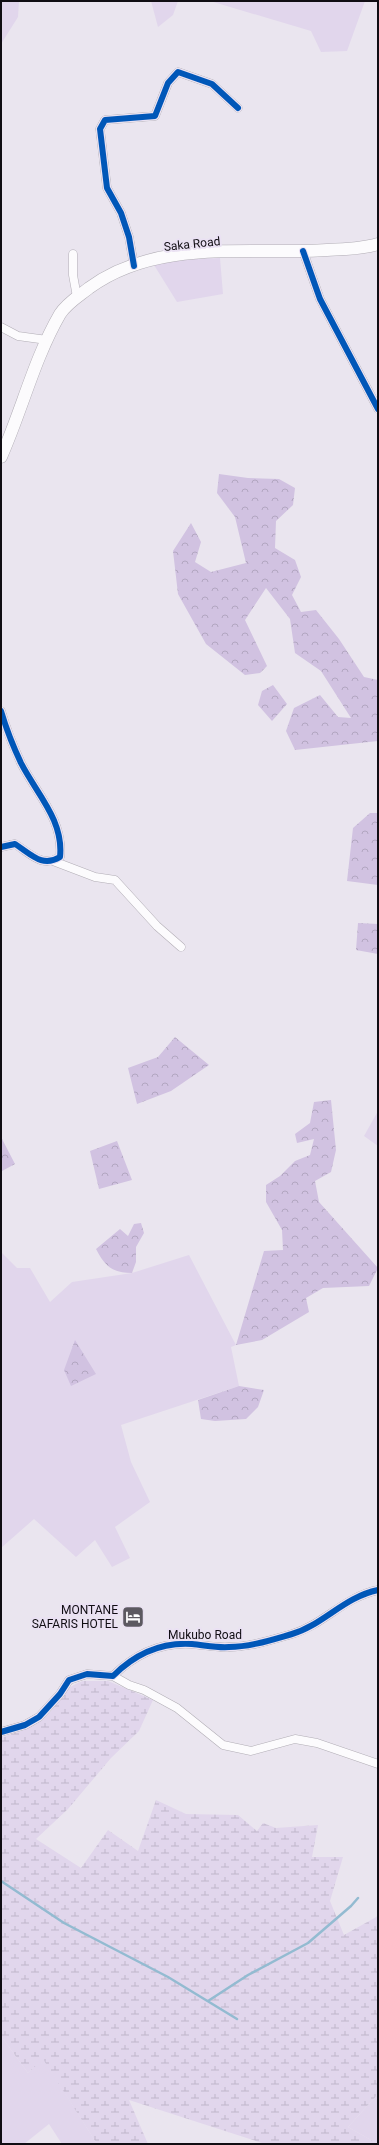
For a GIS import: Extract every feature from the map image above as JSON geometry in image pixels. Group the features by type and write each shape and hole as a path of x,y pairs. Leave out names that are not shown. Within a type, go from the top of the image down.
{"main road":[{"name":"Saka Road","path":"1,457 47,340 60,314 77,297 113,273 178,254 304,251 378,244"}],"street":[{"path":"134,266 129,237 121,214 108,188 100,129 106,120 154,116 168,83 178,72 212,84 238,108"},
{"path":"304,251 320,299 378,409"},
{"path":"73,254 73,275 77,297"},
{"path":"1,327 18,336 47,340"},
{"path":"1,711 21,764 55,820 61,849 60,857 53,861 42,862 15,844 1,847"},
{"path":"53,861 95,877 114,880 152,921 181,947"},
{"name":"Mukubo Road","path":"113,1676 126,1663 139,1655 161,1646 177,1644 228,1648 248,1646 294,1634 317,1622 362,1593 378,1590"},
{"path":"1,1732 25,1725 39,1717 60,1694 69,1680 87,1674 113,1676 156,1695 177,1708 223,1746 251,1751 295,1739 317,1743 378,1764"}],"green space":[{"path":"1,1 19,1 18,17 1,44"},
{"path":"151,1 178,1 173,15 158,27"},
{"path":"210,1 365,1 347,51 321,52 311,31"},
{"path":"220,258 223,294 177,302 154,265 175,260"},
{"path":"219,474 248,478 279,479 295,488 293,505 276,521 275,548 295,560 301,577 292,595 301,612 316,610 339,639 364,677 378,680 378,741 295,750 286,731 294,708 320,695 338,717 351,718 321,671 295,653 290,619 266,588 245,620 267,666 260,673 245,675 206,644 178,594 173,551 191,523 201,542 195,562 211,572 246,563 235,517 217,493"},
{"path":"273,685 287,704 272,721 258,705 262,691"},
{"path":"370,813 378,813 378,885 347,881 353,828"},
{"path":"358,923 378,924 378,954 356,950"},
{"path":"175,1037 209,1065 171,1091 137,1104 128,1068 158,1057"},
{"path":"331,1100 336,1150 331,1172 315,1181 319,1202 378,1268 369,1286 323,1288 306,1298 309,1312 262,1340 236,1345 264,1251 283,1250 282,1230 266,1202 266,1185 280,1176 295,1161 310,1155 314,1139 297,1143 295,1134 310,1123 314,1102"},
{"path":"378,1111 378,1146 364,1136"},
{"path":"1,1137 15,1164 2,1171 1,1171"},
{"path":"117,1141 132,1180 99,1189 90,1151"},
{"path":"141,1223 144,1233 136,1247 136,1262 132,1273 114,1270 106,1264 96,1249 120,1229 128,1236 134,1224"},
{"path":"1,1252 17,1268 30,1268 50,1302 72,1282 132,1273 189,1255 236,1345 231,1347 239,1386 121,1425 131,1462 150,1502 115,1527 130,1558 112,1567 95,1540 76,1557 34,1519 1,1548"},
{"path":"75,1340 96,1374 71,1386 64,1370"},
{"path":"239,1386 264,1390 258,1407 246,1419 215,1421 201,1419 198,1400"},
{"path":"83,1681 108,1681 153,1700 139,1731 111,1758 68,1809 36,1839 81,1868 108,1830 138,1851 156,1800 186,1814 238,1815 257,1831 263,1823 276,1828 318,1825 312,1857 343,1857 330,1901 344,1935 378,1916 378,2094 348,2127 378,2144 265,2144 129,2100 148,2144 97,2144 43,2059 28,2073 1,2036 1,1737 25,1729 41,1720 51,1711 69,1688"},
{"path":"1,2036 28,2073 43,2058 97,2144 62,2144 49,2124 24,2144 1,2144"},
{"path":"378,2094 378,2144 348,2127"}],"waterway":[{"path":"1,1881 64,1923 168,1977 237,2019"},
{"path":"208,2001 248,1975 308,1943 351,1906 358,1898"}],"cycle path":[{"path":"134,266 129,237 121,213 107,188 100,129 105,120 155,116 168,83 178,72 212,84 238,108"},
{"path":"303,251 320,299 378,409"},
{"path":"1,711 21,763 48,807 58,831 60,857 54,860 42,860 15,844 1,847"},
{"path":"1,1732 25,1725 39,1717 60,1694 69,1680 87,1674 113,1676 130,1661 159,1647 181,1644 237,1647 260,1643 292,1634 314,1624 355,1599 378,1590"}],"place":[{"name":"MONTANE SAFARIS HOTEL","path":"133,1617"}]}
